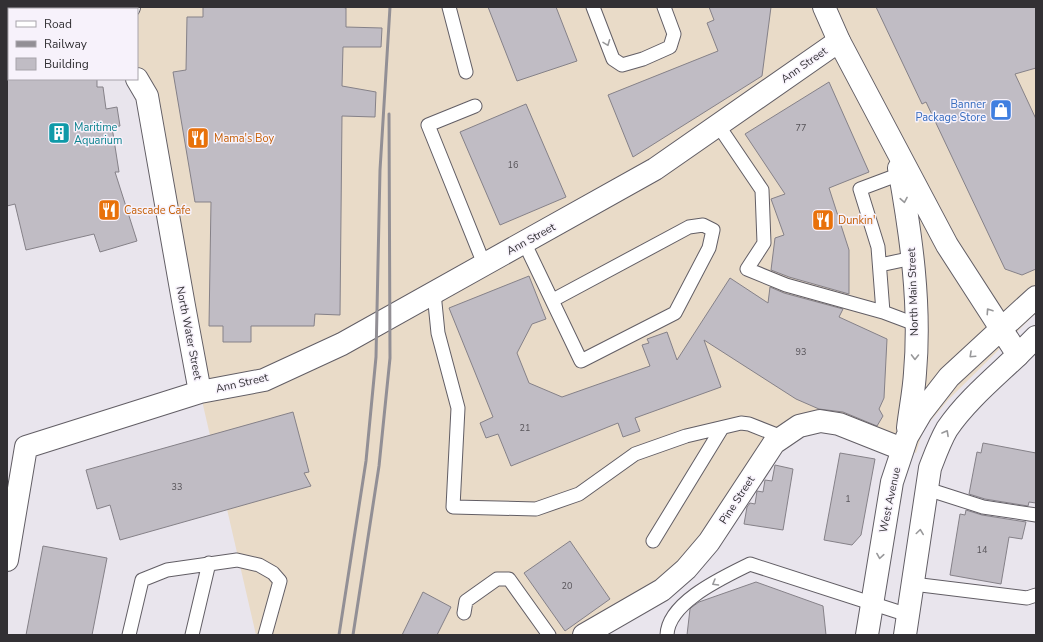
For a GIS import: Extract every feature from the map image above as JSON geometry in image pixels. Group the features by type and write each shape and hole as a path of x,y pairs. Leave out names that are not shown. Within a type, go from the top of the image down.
{"street":[{"name":"North Main Street","path":"824,7 839,40 947,246 1018,355"},
{"name":"Ann Street","path":"200,392 264,380 342,344 655,169 839,40"},
{"name":"North Water Street","path":"7,560 26,448 200,392 147,96 138,80"},
{"name":"North Main Street","path":"895,147 913,258 915,373 905,443"},
{"name":"West Avenue","path":"866,635 892,482 905,443 921,413 949,377 1036,297"},
{"path":"906,625 928,478 947,429 972,399 1036,338"},
{"name":"Pine Street","path":"584,635 662,590 686,569 710,542 774,443 799,426 820,421 840,424 905,443"}],"lane":[{"path":"449,7 466,72"},
{"path":"593,7 613,59 622,65 643,59 670,47 674,34 664,7"},
{"path":"475,106 428,125 484,264"},
{"path":"718,125 762,190 764,243 747,269 786,285 883,312 915,324"},
{"path":"883,312 878,246 860,189 900,174"},
{"path":"524,242 581,361 675,313 709,248 713,230 703,225 689,228 553,300"},
{"path":"880,265 913,258"},
{"path":"434,293 438,333 458,408 453,507 536,509 579,494 635,454 686,436 741,423 749,424 782,437"},
{"path":"653,541 722,428"},
{"path":"928,478 983,507 1036,516"},
{"path":"129,635 142,580 168,570 237,560 259,565 272,573 280,581 265,635"},
{"path":"192,635 209,563"},
{"path":"667,635 667,630 674,617 694,595 750,564 872,603 906,625"},
{"path":"464,613 466,601 497,579 509,580 549,635"},
{"path":"913,584 1027,598 1036,595"}],"shaded area":[{"path":"1036,7 1036,313 948,400 923,430 916,453 839,424 799,426 709,542 584,635 256,635 200,392 137,80 138,8 92,8"}],"building":[{"path":"203,7 342,7 346,8 346,27 382,28 381,47 343,47 342,86 376,92 375,117 342,116 340,315 315,314 314,326 251,326 251,342 223,342 223,326 209,326 211,202 195,202 173,72 186,70 187,17 203,17"},
{"path":"488,7 556,7 577,61 517,81"},
{"path":"709,7 771,7 762,76 633,157 608,95 718,51 707,23 714,20"},
{"path":"876,7 1036,7 1036,68 1015,74 1036,119 1036,269 1022,275 1005,269 926,102 922,104"},
{"name":"Maritime Aquarium","path":"7,79 97,80 97,87 103,87 106,109 117,107 120,126 112,127 119,172 115,172 137,241 100,252 94,234 26,250 15,204 7,206"},
{"path":"829,82 869,172 829,188 849,250 849,294 789,277 771,270 775,238 784,235 771,199 785,194 745,134"},
{"path":"526,104 566,197 500,225 460,132"},
{"path":"529,276 546,319 532,324 517,353 529,383 562,397 650,366 642,345 649,343 647,339 667,332 677,360 730,278 768,303 770,287 784,293 843,309 839,317 887,339 884,398 879,409 883,416 877,426 843,412 819,409 796,399 704,340 721,387 635,418 640,431 623,437 618,423 511,466 498,434 486,438 480,423 493,417 449,308"},
{"path":"293,412 309,472 304,473 311,486 120,540 110,505 97,509 86,470"},
{"path":"983,443 1036,453 1036,503 1029,502 1028,506 985,499 969,494 977,452 981,453"},
{"path":"840,453 875,459 861,535 852,545 824,540"},
{"path":"775,465 793,469 783,530 744,524 747,507 750,503 755,504 757,491 763,492 765,480 772,481"},
{"path":"966,510 982,515 1026,522 1022,539 1009,537 1001,584 950,575 960,514 965,515"},
{"path":"570,541 610,599 565,631 524,573"},
{"path":"43,546 107,558 92,635 26,635"},
{"path":"756,582 823,606 826,635 687,635 690,609 692,607 699,602"},
{"path":"423,592 451,607 437,635 402,635"}],"railway":[{"path":"339,635 366,461 376,357 380,170 390,7"},
{"path":"353,635 379,466 390,358 389,114"}],"place":[{"name":"Banner Package Store","path":"1001,110"},
{"name":"Maritime Aquarium","path":"59,133"},
{"name":"Mama's Boy","path":"198,138"},
{"name":"Cascade Cafe","path":"109,210"},
{"name":"Dunkin'","path":"823,220"}]}
